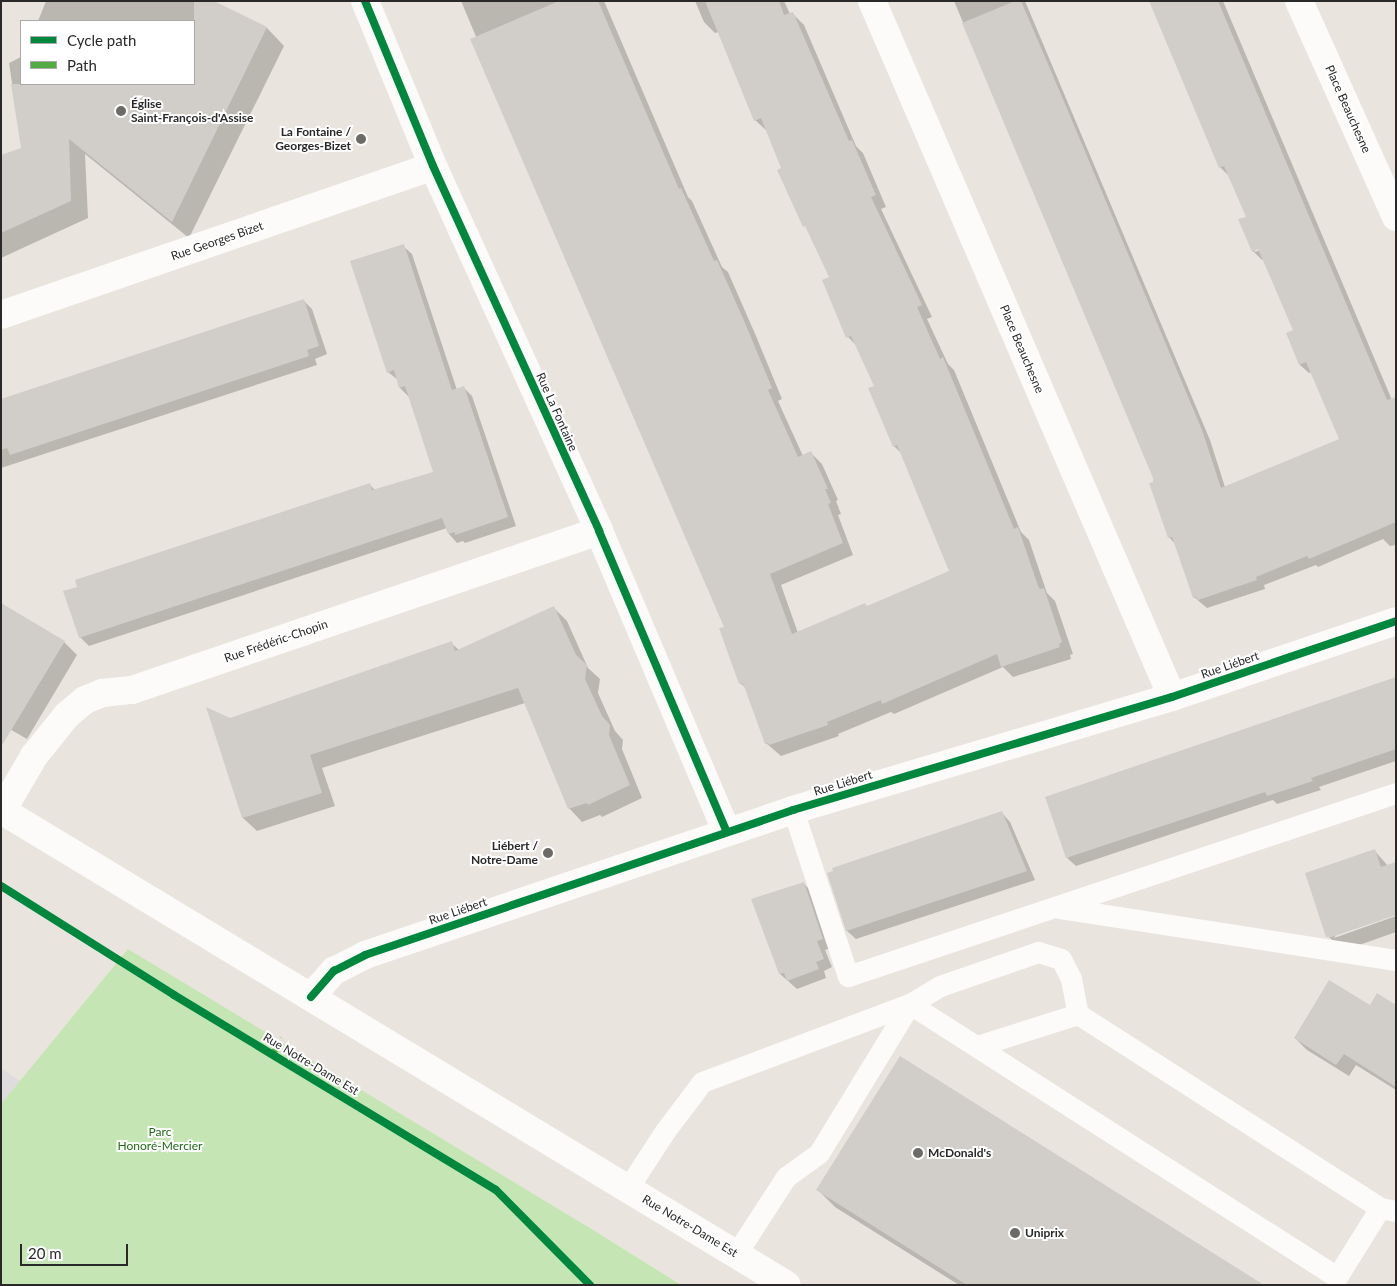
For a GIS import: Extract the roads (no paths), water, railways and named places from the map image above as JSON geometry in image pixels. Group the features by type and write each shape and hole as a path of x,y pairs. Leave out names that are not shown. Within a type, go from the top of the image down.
{"street":[{"name":"Rue La Fontaine","path":"366,1 433,166 599,532 727,832"},
{"name":"Place Beauchesne","path":"872,1 1172,696"},
{"name":"Place Beauchesne","path":"1299,1 1396,217"},
{"name":"Rue Georges Bizet","path":"1,316 433,166"},
{"name":"Rue Frédéric-Chopin","path":"2,811 34,756 67,715 85,700 102,693 132,690 599,532"},
{"name":"Rue Liébert","path":"311,997 334,972 364,955 793,810 1172,696 1396,620"},
{"name":"Rue Notre-Dame Est","path":"2,811 787,1285"}],"lane":[{"path":"793,810 848,976 1396,793"},
{"path":"1056,908 1396,960"},
{"path":"628,1188 664,1131 702,1082 910,1004 940,986 1038,952 1061,959 1071,979 1078,1014 1388,1209 1337,1277 910,1004"},
{"path":"736,1254 786,1177 819,1153 910,1004"},
{"path":"977,1046 1078,1014"}],"place":[{"name":"Église Saint-François-d'Assise","path":"121,111"},
{"name":"La Fontaine / Georges-Bizet","path":"361,139"},
{"name":"Liébert / Notre-Dame","path":"548,853"},
{"name":"McDonald's","path":"918,1153"},
{"name":"Uniprix","path":"1015,1233"}],"park label":[{"name":"Parc Honoré-Mercier","path":"160,1139"}]}
